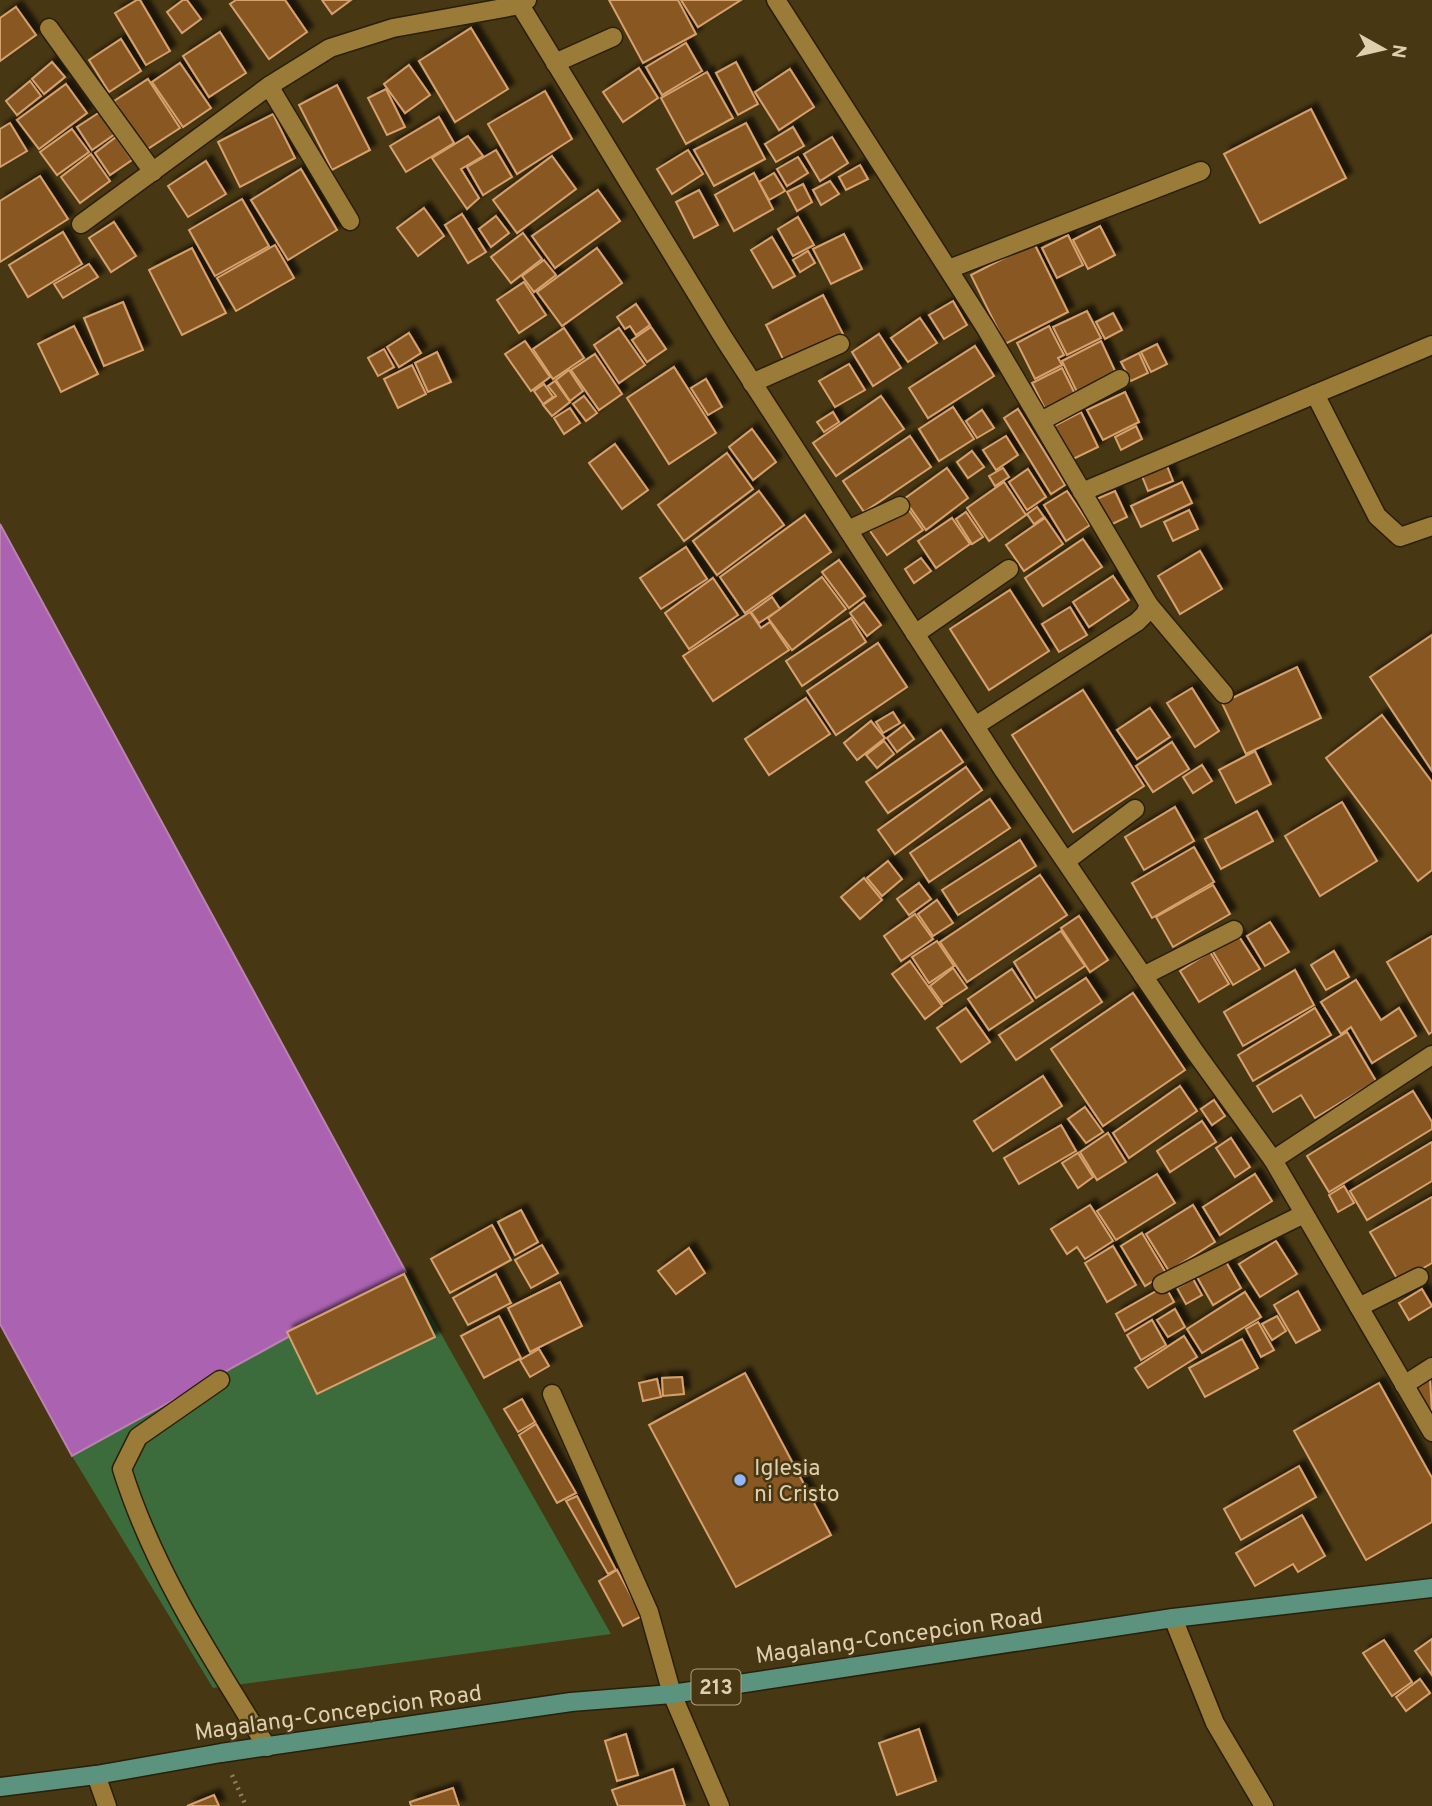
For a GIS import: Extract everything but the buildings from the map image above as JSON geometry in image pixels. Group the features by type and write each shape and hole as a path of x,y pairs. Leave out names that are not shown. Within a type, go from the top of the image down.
{"main road":[{"name":"Magalang-Concepcion Road","path":"0,1787 96,1775 571,1702 672,1693 1173,1618 1432,1588"}],"street":[{"path":"776,0 948,270 1149,605 1224,694"},
{"path":"81,224 269,86 330,48 393,28 521,2 555,63 752,383 975,726 1143,975 1273,1160 1432,1432"},
{"path":"49,28 153,172"},
{"path":"555,63 613,37"},
{"path":"269,86 350,221"},
{"path":"948,270 1201,171"},
{"path":"752,383 840,344"},
{"path":"1082,492 1432,345"},
{"path":"1041,422 1120,379"},
{"path":"1315,394 1377,516 1399,537 1432,526"},
{"path":"848,530 900,506"},
{"path":"915,634 1009,569"},
{"path":"975,726 1137,622 1149,605"},
{"path":"1066,861 1135,809"},
{"path":"1143,975 1234,930"},
{"path":"1273,1160 1432,1055"},
{"path":"1162,1284 1304,1214"},
{"path":"1359,1307 1419,1277"},
{"path":"1404,1385 1432,1367"},
{"path":"220,1380 138,1437 122,1469 133,1504 194,1627 267,1747"},
{"path":"552,1394 649,1612 672,1693 720,1806"},
{"path":"1173,1618 1215,1724 1264,1806"},
{"path":"96,1775 107,1806"}],"green space":[{"path":"406,1272 611,1634 213,1688 72,1456"}],"shaded area":[{"path":"0,524 406,1272 72,1456 0,1324"}],"place":[{"name":"Iglesia ni Cristo","path":"740,1480"}]}
